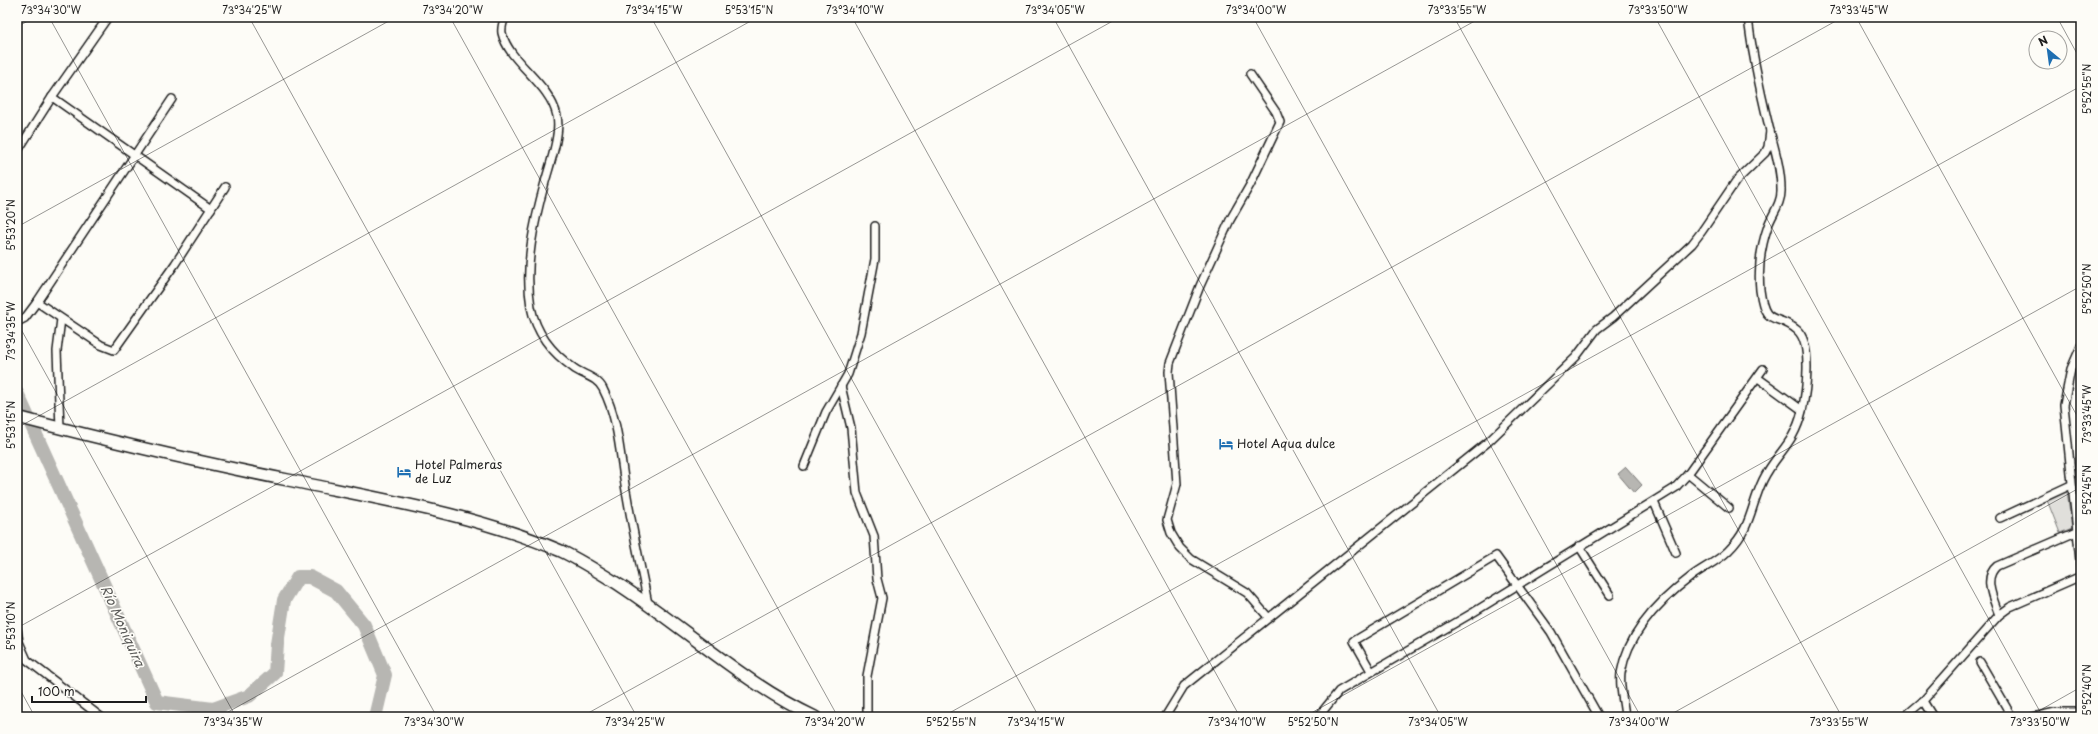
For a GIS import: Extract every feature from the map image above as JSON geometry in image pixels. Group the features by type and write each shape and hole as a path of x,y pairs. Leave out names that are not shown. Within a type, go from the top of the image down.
{"main road":[{"path":"17,417 473,521 562,552 600,573 648,604 758,684 792,706 815,717"}],"street":[{"path":"17,152 52,97 108,17"},
{"path":"505,17 502,26 504,38 513,52 551,99 558,120 532,242 529,290 532,309 538,327 550,348 574,368 599,382 604,391 613,417 619,446 626,496 648,604"},
{"path":"1625,717 1622,672 1635,634 1640,625 1674,591 1692,576 1722,557 1736,542 1747,527 1758,491 1766,474 1792,440 1802,410 1808,367 1802,339 1794,328 1770,317 1764,310 1760,289 1762,249 1768,227 1779,203 1781,190 1777,156 1752,55 1748,17"},
{"path":"1250,74 1276,112 1280,122 1214,254 1170,363 1177,484 1167,520 1171,533 1184,554 1201,566 1231,582 1246,593 1268,617"},
{"path":"52,97 134,156 211,208"},
{"path":"17,322 25,318 37,302 172,99"},
{"path":"1165,717 1184,686 1268,617 1488,442 1556,378 1576,357 1597,329 1613,317 1692,244 1736,181 1765,153 1768,147 1770,131"},
{"path":"37,302 101,345 114,350 171,270 225,187"},
{"path":"804,466 826,412 848,374 866,316 875,259 875,226"},
{"path":"57,427 58,351 61,319"},
{"path":"2081,346 2071,369 2064,399 2071,485 2081,571"},
{"path":"1318,717 1339,692 1371,671 1517,586 1579,546 1675,488 1688,474 1758,378 1763,368"},
{"path":"1758,378 1802,410"},
{"path":"841,386 851,428 857,493 874,536 877,579 882,598 867,676 867,717"},
{"path":"1688,474 1729,508"},
{"path":"2000,518 2071,485"},
{"path":"1654,502 1676,553"},
{"path":"1999,615 1989,581 1992,570 1997,566 2076,532"},
{"path":"1579,546 1610,595"},
{"path":"1371,671 1354,641 1496,556 1551,632 1599,717"},
{"path":"1904,717 1923,701 1999,615 2010,607 2081,576"},
{"path":"17,629 24,655 32,665 101,717"},
{"path":"1980,662 2012,717"},
{"path":"1923,701 1933,717"},
{"path":"2033,717 2056,712 2081,712"}],"shaded area":[{"path":"1626,467 1642,485 1634,493 1618,474"},
{"path":"2067,491 2072,528 2060,533 2047,500"}],"waterway":[{"name":"Río Moniquira","path":"17,393 157,702 213,709 249,696 275,673 277,644 284,600 298,577 310,577 336,591 364,625 385,675 375,717"}],"place":[{"name":"Hotel Aqua dulce","path":"1226,444"},
{"name":"Hotel Palmeras de Luz","path":"404,472"}]}
